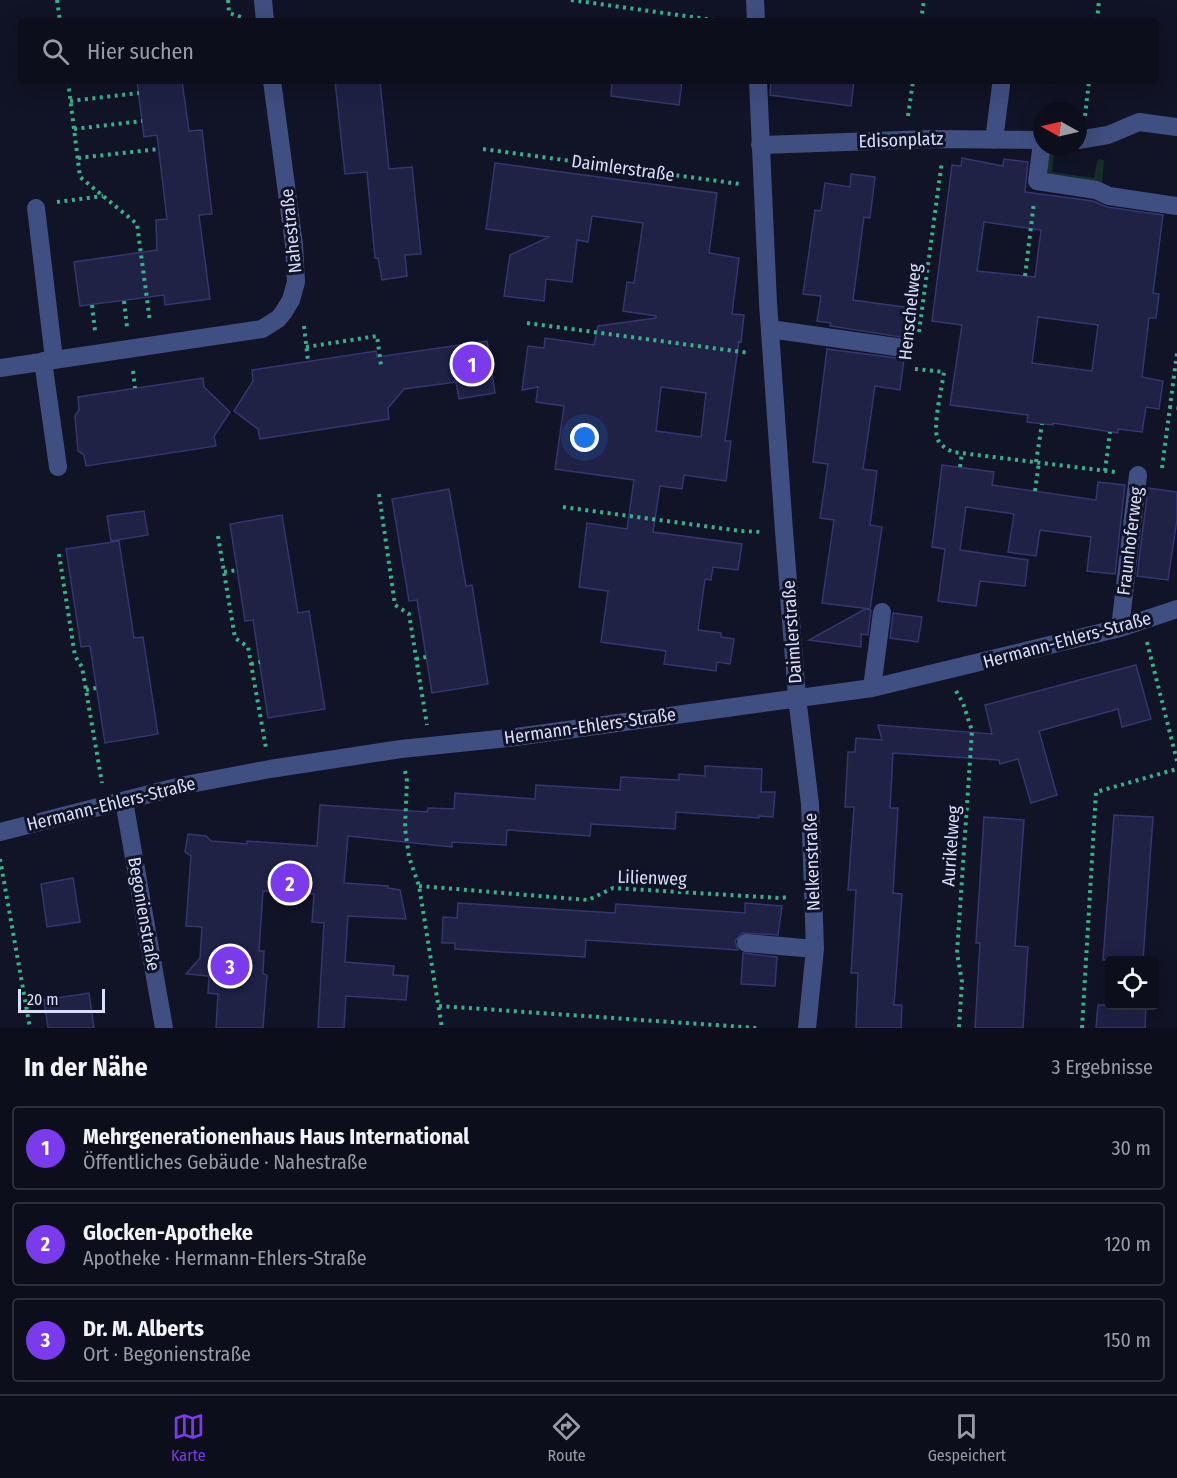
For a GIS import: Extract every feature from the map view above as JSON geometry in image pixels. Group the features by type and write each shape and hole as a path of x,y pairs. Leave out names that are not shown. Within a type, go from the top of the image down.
{"street":[{"path":"257,18 263,0"},
{"path":"755,0 756,18"},
{"name":"Nahestraße","path":"0,368 262,329 278,319 291,300 296,282 294,245 272,84"},
{"name":"Daimlerstraße","path":"758,84 770,329 797,697"},
{"path":"994,140 1001,86"},
{"path":"1087,139 1108,135 1139,122 1177,128"},
{"name":"Edisonplatz","path":"760,145 944,138 1033,142"},
{"name":"Edisonplatz","path":"1037,181 1040,156"},
{"path":"1037,181 1096,190 1108,196 1177,206"},
{"path":"44,206 48,360 58,467"},
{"path":"770,329 903,348"},
{"name":"Fraunhoferweg","path":"1120,628 1138,475"},
{"name":"Hermann-Ehlers-Straße","path":"0,832 184,785 270,769 401,749 508,738 872,688 1120,628 1177,609"},
{"path":"872,688 882,612"},
{"name":"Nelkenstraße","path":"797,697 810,804 814,893 814,949 807,1028"},
{"name":"Begonienstraße","path":"115,803 164,1028"},
{"path":"746,943 814,949"}],"path":[{"path":"57,0 60,18"},
{"path":"228,0 229,13 248,18"},
{"path":"572,0 700,18"},
{"path":"921,18 924,0"},
{"path":"1097,18 1099,0"},
{"path":"68,84 80,177 137,224 153,344"},
{"path":"904,139 913,84"},
{"path":"1086,102 1089,84"},
{"path":"70,101 139,93"},
{"path":"74,129 142,121"},
{"name":"Henschelweg","path":"919,334 944,138"},
{"path":"78,158 159,149"},
{"name":"Daimlerstraße","path":"483,149 762,187"},
{"path":"1025,276 1037,181"},
{"path":"44,206 104,196"},
{"path":"124,301 128,329"},
{"path":"92,305 96,334"},
{"path":"306,316 303,324 308,361"},
{"path":"527,323 772,356"},
{"path":"306,347 376,336 381,365"},
{"name":"Fraunhoferweg","path":"1138,475 1160,478 1177,353"},
{"path":"132,365 135,388"},
{"name":"Henschelweg","path":"914,369 944,372 936,429 938,439 945,448 962,453 1138,475"},
{"path":"1169,407 1177,408"},
{"path":"1035,491 1042,424"},
{"path":"1105,471 1110,432"},
{"path":"960,467 962,453"},
{"path":"379,494 395,605 409,614 430,746"},
{"path":"563,507 741,531 784,531"},
{"path":"218,536 235,638 248,647 270,769"},
{"path":"59,554 75,656 82,667 115,803"},
{"path":"224,572 237,570"},
{"path":"67,605 74,603"},
{"path":"1142,621 1177,761"},
{"path":"416,658 426,657"},
{"path":"251,664 260,662"},
{"name":"Aurikelweg","path":"944,672 963,704 972,731 957,953 962,982 959,1028"},
{"path":"86,690 96,688"},
{"path":"401,749 407,781 405,828 409,857 419,886 442,1028"},
{"path":"1082,1028 1096,792 1177,769"},
{"path":"0,859 30,1028"},
{"name":"Lilienweg","path":"419,886 588,900 613,888 780,898 814,893"},
{"path":"439,1006 758,1028"}],"green space":[{"path":"1047,156 1054,156 1052,172 1094,178 1097,161 1104,160 1102,184 1044,178"}],"building":[{"path":"137,84 182,84 189,131 202,130 212,214 199,215 210,299 165,305 164,295 80,306 74,262 157,250 156,220 167,219 157,135 144,137"},
{"path":"335,84 380,84 389,169 412,167 421,254 405,255 407,276 382,280 378,258 375,258 367,172 345,174"},
{"path":"612,84 682,84 679,105 611,96"},
{"path":"771,84 854,84 851,106 770,95"},
{"path":"962,158 1003,166 1004,159 1028,162 1025,192 1093,201 1107,207 1163,215 1153,293 1159,294 1156,318 1149,318 1142,377 1163,381 1159,409 1146,407 1142,432 1118,429 1118,433 1053,423 1053,425 1027,422 1028,415 950,405 962,325 932,321 952,165 961,166","holes":["984,222 1041,230 1035,277 977,271","1038,317 1098,325 1092,371 1032,363"]},
{"path":"495,163 717,193 709,253 739,258 732,314 744,315 725,441 731,441 726,481 684,475 682,489 660,486 653,532 742,544 738,570 713,567 711,580 705,579 698,630 721,633 721,637 734,639 730,664 717,662 716,671 664,664 666,651 601,642 608,591 579,587 587,523 627,529 634,480 555,469 564,406 536,402 538,387 522,390 528,346 544,348 545,338 594,345 598,326 656,318 656,316 623,311 627,282 634,283 643,223 592,216 588,242 577,240 572,282 546,279 544,301 504,296 510,255 549,237 486,229","holes":["661,387 706,393 701,437 656,431"]},
{"path":"851,174 875,177 870,218 864,217 853,300 911,308 907,338 830,326 831,323 817,321 821,296 803,294 815,210 821,211 825,183 850,187"},
{"path":"487,341 495,393 459,399 456,382 404,389 388,408 389,419 260,439 258,429 234,411 253,381 252,370 376,351 377,357"},
{"path":"827,349 904,359 900,390 875,386 863,469 877,471 870,525 882,527 870,609 822,603 834,520 820,518 828,464 813,462"},
{"path":"203,378 204,387 230,412 214,436 216,446 86,466 84,455 78,451 75,416 79,410 78,397"},
{"path":"942,465 994,472 992,485 1096,500 1098,482 1125,485 1115,574 1087,571 1091,537 1040,530 1036,556 1008,552 1014,514 966,507 960,550 1028,560 1025,586 980,581 976,606 938,601 945,549 932,547"},
{"path":"1148,488 1177,492 1177,519 1168,580 1137,576"},
{"path":"449,489 466,586 472,585 488,684 432,693 417,600 409,601 392,499"},
{"path":"144,511 148,535 111,541 107,516"},
{"path":"282,515 298,613 309,611 325,709 268,718 253,620 245,621 230,524"},
{"path":"119,541 134,638 143,637 158,734 105,743 90,646 81,647 66,549"},
{"path":"865,609 871,610 868,635 861,634 861,647 809,640"},
{"path":"893,613 922,617 918,642 890,638"},
{"path":"1136,665 1151,719 1122,727 1118,709 1039,731 1057,795 1031,803 1018,759 1000,764 999,760 893,753 890,808 898,808 893,893 902,894 894,1005 902,1005 901,1028 856,1028 858,973 851,973 856,890 848,890 854,807 845,807 848,752 855,752 856,738 882,740 878,725 992,734 985,705"},
{"path":"705,766 762,769 761,792 775,792 773,817 676,812 675,829 591,824 590,836 507,830 506,845 452,842 452,847 348,836 344,883 388,886 388,888 400,890 406,919 348,916 345,962 394,966 393,975 408,976 406,1000 346,996 344,1028 318,1028 324,923 312,922 314,894 263,891 259,951 264,951 263,974 267,975 263,1028 216,1028 218,994 208,993 209,976 186,974 200,958 202,927 186,926 191,856 185,852 188,834 206,836 211,841 317,846 320,805 427,812 428,808 454,809 455,793 535,799 536,785 620,790 621,777 679,780 679,774 705,776"},
{"path":"1114,815 1153,817 1143,956 1105,956 1103,960"},
{"path":"984,817 1024,820 1015,946 1028,947 1023,1028 975,1028 980,943 976,943"},
{"path":"73,878 80,922 47,927 41,884"},
{"path":"458,903 615,913 616,904 745,913 745,903 782,906 778,935 742,933 735,941 738,950 586,940 585,957 455,949 455,943 442,943 443,917 457,918"},
{"path":"743,953 777,957 775,986 741,984"},
{"path":"89,993 94,1028 48,1028 44,1000"},
{"path":"1098,1005 1105,1005 1105,1010 1146,1010 1145,1028 1096,1028"}],"place":[{"name":"Mehrgenerationenhaus Haus International","path":"472,364"},
{"name":"Glocken-Apotheke","path":"290,883"},
{"name":"Dr. M. Alberts","path":"230,966"}]}
